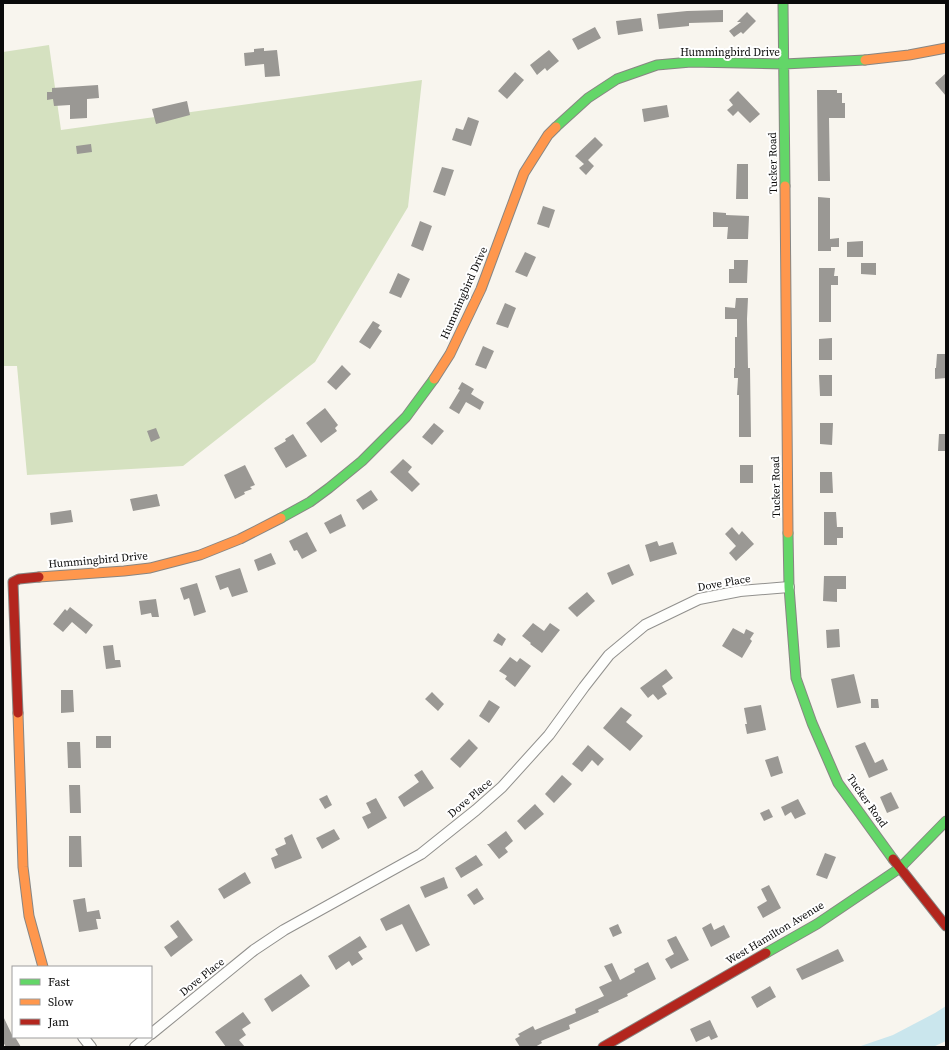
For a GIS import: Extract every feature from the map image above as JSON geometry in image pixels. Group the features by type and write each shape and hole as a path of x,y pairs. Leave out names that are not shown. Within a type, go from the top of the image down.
{"street":[{"name":"Tucker Road","path":"783,3 789,587 796,678 812,723 838,783 900,868 946,926"},
{"name":"Hummingbird Drive","path":"43,966 29,916 23,868 13,582 20,579 130,571 150,568 200,555 240,539 310,502 362,461 406,417 425,392 450,354 481,289 524,173 548,135 588,98 617,79 657,65 691,62 784,64 875,60 946,48"},
{"name":"Dove Place","path":"152,1033 254,950 284,930 421,854 476,810 502,787 549,735 609,655 644,626 699,599 740,591 789,587"},
{"name":"West Hamilton Avenue","path":"603,1047 817,924 900,868 946,821"},
{"path":"84,1038 91,1047"},
{"path":"135,1047 146,1038"}],"green space":[{"path":"49,45 61,130 422,80 408,207 315,362 183,466 27,475 17,366 3,366 3,52"}],"water":[{"path":"946,1006 946,1041 933,1047 858,1047 893,1035"}],"building":[{"path":"723,10 723,22 689,23 689,26 659,29 657,14"},
{"path":"747,12 756,21 743,34 741,32 734,37 729,31 741,22 737,22"},
{"path":"641,18 643,31 618,35 616,21"},
{"path":"595,27 601,38 578,50 572,39"},
{"path":"264,48 264,51 277,50 280,76 265,77 264,64 245,66 244,53 254,52 254,49"},
{"path":"549,50 559,61 547,71 545,68 537,75 530,65"},
{"path":"515,72 524,80 507,99 498,91"},
{"path":"946,73 946,96 935,83"},
{"path":"98,85 99,98 87,99 87,118 70,119 70,105 54,106 53,99 47,100 47,92 52,92 52,88"},
{"path":"817,90 837,90 837,93 842,93 842,103 845,103 845,118 829,118 830,181 818,181"},
{"path":"738,91 760,114 750,123 738,111 733,116 727,110 733,105 729,100"},
{"path":"187,101 190,115 156,124 152,109"},
{"path":"667,105 669,117 644,122 642,109"},
{"path":"468,117 479,121 471,146 452,140 456,128 463,130"},
{"path":"595,137 603,145 588,160 594,166 586,175 579,168 584,164 575,156"},
{"path":"91,144 92,152 77,154 76,146"},
{"path":"737,164 748,164 748,199 736,199"},
{"path":"442,167 454,170 445,196 433,192"},
{"path":"818,197 830,198 830,239 839,238 839,247 831,247 831,251 818,251"},
{"path":"543,206 555,210 549,228 537,224"},
{"path":"713,212 726,213 726,215 749,216 748,239 727,239 728,227 713,227"},
{"path":"420,221 432,226 423,251 411,246"},
{"path":"863,241 863,257 847,257 847,242"},
{"path":"525,252 536,257 527,277 515,272"},
{"path":"734,260 748,260 747,283 729,283 729,269 734,269"},
{"path":"861,263 876,263 876,275 861,274"},
{"path":"819,268 835,268 834,276 838,276 838,285 831,285 831,322 819,322"},
{"path":"398,273 410,279 401,298 389,293"},
{"path":"736,298 748,298 748,368 750,368 751,437 739,437 739,395 737,395 738,378 734,378 737,319 725,319 725,307 735,308"},
{"path":"505,303 516,308 508,328 496,324"},
{"path":"373,321 380,325 378,328 382,331 370,349 359,342"},
{"path":"832,338 832,360 819,360 819,339"},
{"path":"483,346 494,351 486,369 475,365"},
{"path":"937,354 946,354 946,378 935,379"},
{"path":"342,365 351,374 336,390 327,382"},
{"path":"819,375 832,375 832,396 820,396"},
{"path":"462,382 474,389 471,394 484,402 480,410 466,402 459,414 449,408 460,390 458,389"},
{"path":"325,408 338,425 335,428 337,431 321,443 306,423"},
{"path":"434,423 444,431 432,445 422,437"},
{"path":"820,423 833,423 832,445 820,444"},
{"path":"156,428 160,438 151,442 147,431"},
{"path":"293,434 307,456 286,468 274,448 286,441 285,439"},
{"path":"939,434 946,434 946,451 938,451"},
{"path":"403,459 412,467 408,472 420,484 412,492 390,472"},
{"path":"245,465 255,485 250,487 252,489 244,492 245,494 235,499 224,475"},
{"path":"740,465 753,465 753,483 740,483"},
{"path":"820,472 832,472 833,493 820,493"},
{"path":"371,490 378,500 363,510 356,500"},
{"path":"157,494 160,506 133,511 130,499"},
{"path":"71,510 73,522 51,525 50,513"},
{"path":"824,512 836,512 837,527 843,527 843,538 837,538 837,545 824,545"},
{"path":"341,514 346,526 330,534 324,523"},
{"path":"732,527 739,535 742,531 754,544 736,561 729,553 736,546 725,534"},
{"path":"307,532 317,551 302,559 297,550 294,551 289,541"},
{"path":"657,541 659,546 673,542 677,554 650,562 645,545"},
{"path":"271,553 276,564 258,571 254,560"},
{"path":"629,564 634,575 612,585 607,573"},
{"path":"240,568 248,592 232,597 228,587 220,590 215,576"},
{"path":"824,576 846,576 846,589 837,589 837,602 823,601"},
{"path":"197,583 206,612 194,616 189,598 184,600 180,588"},
{"path":"587,592 595,601 577,617 568,608"},
{"path":"156,599 159,617 152,617 151,613 141,615 139,601"},
{"path":"70,607 93,625 86,634 72,622 63,632 53,624 65,609 67,611"},
{"path":"533,623 544,631 550,623 560,630 542,653 522,636"},
{"path":"733,628 744,634 746,629 754,633 750,639 752,641 742,658 722,646"},
{"path":"839,629 840,647 827,648 826,630"},
{"path":"498,633 506,639 502,646 493,641"},
{"path":"113,645 115,660 120,660 121,667 106,669 103,646"},
{"path":"510,657 517,662 520,658 531,666 515,687 505,679 507,676 499,671"},
{"path":"666,669 673,678 662,686 667,694 658,700 653,694 648,698 640,688"},
{"path":"854,674 861,703 837,708 831,679"},
{"path":"61,690 73,690 74,712 61,713"},
{"path":"432,692 444,704 438,711 425,699"},
{"path":"871,699 878,699 879,708 871,708"},
{"path":"489,700 500,707 489,723 479,716"},
{"path":"761,705 766,730 747,734 744,708"},
{"path":"621,707 632,715 626,722 643,736 630,751 603,728"},
{"path":"96,736 111,736 111,748 96,748"},
{"path":"469,739 478,748 460,768 450,759"},
{"path":"67,742 80,742 81,768 68,768"},
{"path":"865,742 875,763 883,759 888,770 869,778 855,746"},
{"path":"588,745 604,759 598,766 592,760 582,772 572,764"},
{"path":"778,756 783,773 771,777 765,760"},
{"path":"422,770 434,788 404,807 398,797 419,782 414,775"},
{"path":"562,775 572,784 554,803 545,794"},
{"path":"69,785 80,785 81,813 70,813"},
{"path":"891,792 899,808 887,813 880,797"},
{"path":"327,795 332,805 325,809 319,799"},
{"path":"376,798 387,818 368,829 362,817 371,813 366,803"},
{"path":"798,799 806,814 795,819 791,812 785,816 781,807"},
{"path":"535,804 544,814 525,830 517,821"},
{"path":"769,809 773,817 764,821 760,813"},
{"path":"334,829 340,839 322,849 316,838"},
{"path":"506,831 513,841 505,848 508,852 499,859 487,844"},
{"path":"292,834 302,858 275,869 271,858 278,855 275,849 286,844 284,838"},
{"path":"69,836 81,836 82,867 69,867"},
{"path":"825,853 836,857 827,879 816,875"},
{"path":"476,855 483,865 461,878 455,868"},
{"path":"245,872 251,883 224,899 218,889"},
{"path":"444,877 448,888 425,898 420,887"},
{"path":"769,885 781,908 763,918 757,907 767,901 761,889"},
{"path":"477,888 484,899 474,905 467,895"},
{"path":"85,898 87,912 99,910 101,919 96,919 98,929 79,932 73,900"},
{"path":"409,904 430,945 416,952 402,924 386,931 380,919"},
{"path":"178,920 193,940 171,957 164,947 178,937 170,926"},
{"path":"711,923 714,930 724,925 730,937 711,947 702,928"},
{"path":"618,924 622,933 613,937 609,928"},
{"path":"360,936 367,947 358,952 363,959 352,966 349,961 336,970 328,956"},
{"path":"676,936 689,960 671,969 665,959 674,954 667,940"},
{"path":"838,949 844,961 802,980 796,969"},
{"path":"648,962 656,979 627,994 628,996 598,1010 599,1012 569,1025 570,1029 541,1041 542,1043 535,1047 520,1047 515,1039 520,1036 518,1034 533,1026 535,1030 576,1013 575,1009 604,996 599,987 612,981 604,966 612,963 620,980 635,972 634,969"},
{"path":"301,974 310,986 272,1012 264,999"},
{"path":"770,986 776,997 757,1008 751,997"},
{"path":"243,1012 251,1023 242,1029 246,1035 239,1040 245,1047 226,1047 215,1032"},
{"path":"3,1016 12,1038 16,1038 21,1047 6,1047 3,1042"},
{"path":"710,1020 718,1037 711,1040 709,1036 696,1042 690,1029"}],"traffic: fast":[{"path":"783,3 785,186"},
{"path":"556,127 588,98 617,79 657,65 691,62 784,64 865,60"},
{"path":"281,518 310,502 362,461 406,417 434,379"},
{"path":"788,533 789,587 796,678 812,723 838,783 893,859"},
{"path":"766,953 817,924 900,868 946,821"}],"traffic: slow":[{"path":"865,60 909,55 946,48"},
{"path":"434,379 450,354 481,289 524,173 548,135 556,127"},
{"path":"785,186 788,533"},
{"path":"39,577 150,568 200,555 240,539 281,518"},
{"path":"18,713 23,867 29,916 43,966"}],"traffic: jam":[{"path":"18,713 13,582 19,579 39,577"},
{"path":"893,859 946,926"},
{"path":"603,1047 766,953"}]}
